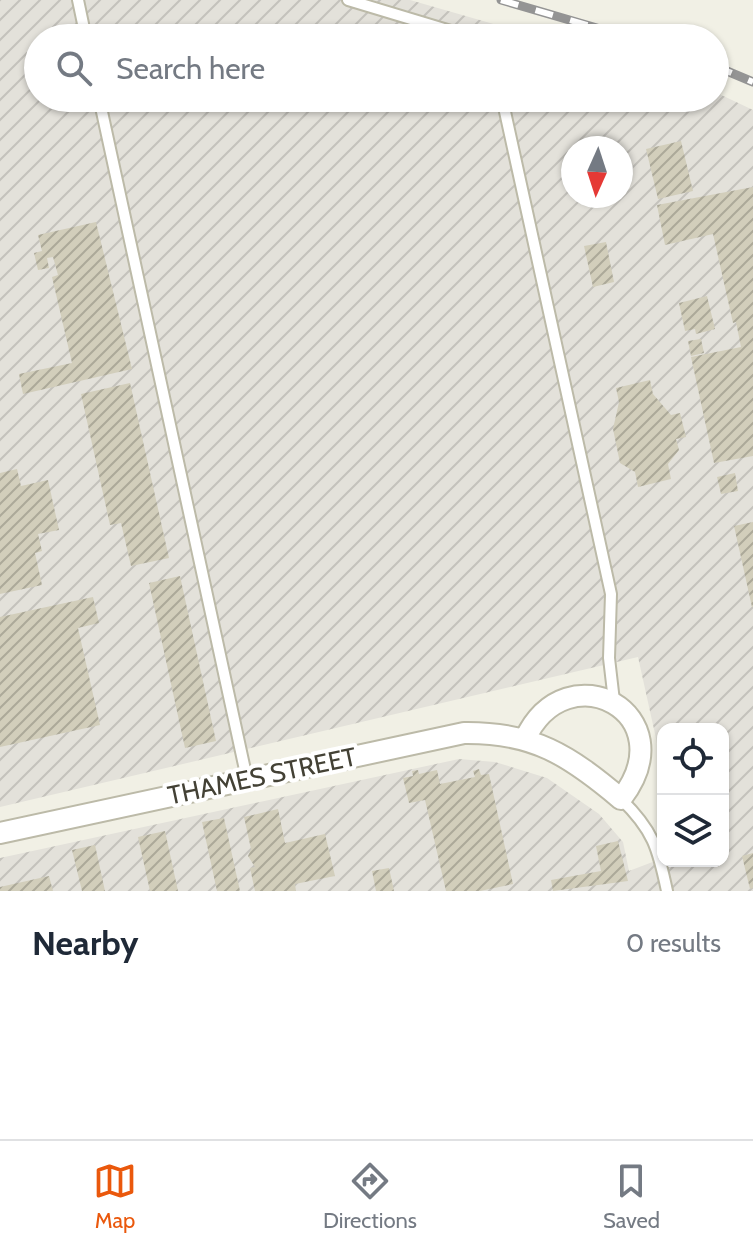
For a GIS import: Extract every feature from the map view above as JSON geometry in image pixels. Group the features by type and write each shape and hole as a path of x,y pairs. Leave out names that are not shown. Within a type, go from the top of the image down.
{"street":[{"path":"525,739 545,707 593,695 614,701 635,726 640,760 638,774 621,799"},
{"name":"THAMES STREET","path":"0,833 464,733 525,739 571,759 621,799"}],"lane":[{"path":"78,0 83,24"},
{"path":"348,0 428,24"},
{"path":"102,112 247,779"},
{"path":"505,112 611,594 609,658 614,701"},
{"path":"621,799 645,822 657,845 667,891"}],"shaded area":[{"path":"0,0 410,0 493,24 24,24 24,112 729,112 729,99 753,110 753,891 0,891 0,858 459,759 495,762 547,778 599,814 623,842 629,871 657,860 657,867 729,867 729,723 657,723 657,743 638,657 0,807"}],"building":[{"path":"681,141 693,191 658,199 646,149"},
{"path":"753,187 753,456 714,463 691,357 741,347 736,322 733,323 713,234 665,245 657,205"},
{"path":"96,222 132,369 23,394 19,374 72,363 52,277 58,275 53,257 47,258 49,268 38,270 34,253 42,251 38,235"},
{"path":"606,242 614,282 593,287 584,246"},
{"path":"707,296 715,329 696,334 695,329 685,331 679,303"},
{"path":"701,339 704,353 691,356 688,341"},
{"path":"650,380 653,394 671,415 680,413 686,437 676,439 679,450 668,464 671,479 638,487 635,472 620,463 613,429 619,402 616,388"},
{"path":"130,383 169,558 131,566 121,523 110,525 81,394"},
{"path":"17,469 21,486 48,480 59,530 38,534 42,551 35,553 42,585 0,594 0,473"},
{"path":"735,473 738,491 721,494 717,477"},
{"path":"753,522 753,607 752,607 734,526"},
{"path":"180,576 216,741 185,748 149,583"},
{"path":"93,597 99,623 78,628 100,725 0,747 0,617"},
{"path":"479,769 481,775 489,774 513,884 480,891 446,891 425,800 409,803 403,778 413,776 412,771 418,770 419,774 437,770 440,784 475,777 473,771"},
{"path":"278,809 285,843 325,834 335,876 295,884 296,891 255,891 250,868 255,867 248,856 251,849 244,817"},
{"path":"224,818 240,891 217,891 202,822"},
{"path":"165,831 178,891 150,891 138,837"},
{"path":"618,841 628,881 553,891 551,880 601,871 596,846"},
{"path":"95,845 105,891 82,891 72,850"},
{"path":"753,853 753,888 750,889 742,856"},
{"path":"389,868 394,891 376,891 372,871"},
{"path":"49,876 53,891 0,891 0,887"}],"railway":[{"path":"501,0 583,24"},
{"path":"729,72 753,82"}]}
